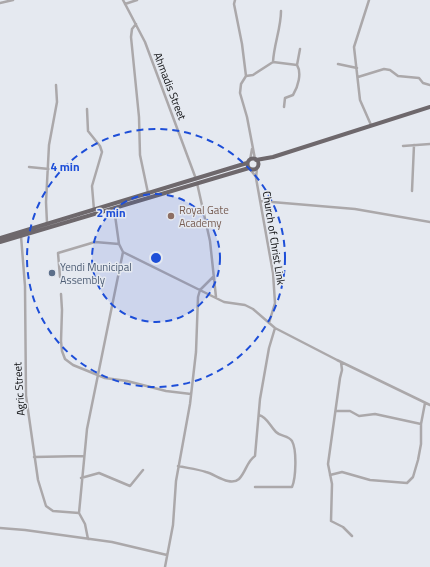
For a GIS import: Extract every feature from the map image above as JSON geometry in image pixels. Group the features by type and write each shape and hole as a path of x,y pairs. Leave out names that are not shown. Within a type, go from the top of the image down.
{"highway":[{"path":"0,238 20,234 114,208 249,162 273,157 430,107"},
{"path":"0,242 47,224 148,193 258,167 273,157"},
{"path":"256,160 258,167"},
{"path":"249,162 250,169"}],"street":[{"path":"0,3 13,0"},
{"name":"Ahmadis Street","path":"123,0 150,54 196,181 210,240 216,298"},
{"path":"125,4 137,0"},
{"path":"235,0 234,4 242,44 246,76 241,84 240,94 247,117 252,148 256,160"},
{"path":"369,0 355,41 356,68 360,100 371,125"},
{"path":"273,62 274,45 281,20 281,12"},
{"path":"136,24 132,29 130,37 139,117 140,155 148,193"},
{"path":"284,107 285,98 293,95 298,85 299,71 297,65 300,49"},
{"path":"246,76 253,75 273,62 297,65"},
{"path":"338,64 356,68"},
{"path":"358,77 384,69 390,70 398,76 419,78 423,83 430,85"},
{"path":"47,224 46,202 49,168 49,145 57,102 56,85"},
{"path":"87,109 88,131 100,146 102,152 92,186 94,210"},
{"path":"403,146 430,144"},
{"path":"412,191 414,145"},
{"path":"249,162 252,148"},
{"path":"29,167 49,168"},
{"name":"Church of Christ Link","path":"258,167 256,178 275,292 275,303 269,323"},
{"name":"Church of Christ Link","path":"250,169 256,178"},
{"path":"260,202 355,209 430,222"},
{"path":"114,208 119,244 123,252 224,302 249,307 275,328 430,405"},
{"name":"Agric Street","path":"20,234 25,286 26,396 38,480 46,506 53,510 79,513"},
{"path":"60,277 58,253 95,242 119,244"},
{"path":"88,539 85,524 79,513 86,429 123,252"},
{"path":"164,567 173,525 178,466 191,394 196,352 198,297 200,290 213,277"},
{"path":"61,294 61,341 65,359 97,376 191,394"},
{"path":"178,466 206,472 224,480 234,482 245,472 250,459 255,456 259,415 269,348 275,328"},
{"path":"341,362 342,370 328,456 332,484 331,521 343,527 352,536"},
{"path":"330,475 342,472 370,480 407,483 413,476 418,460 421,444 421,424 425,403"},
{"path":"336,411 350,411 359,416 375,414 421,424"},
{"path":"255,487 292,487 296,480 292,441 288,437 277,433 264,417 259,415"},
{"path":"34,458 84,456"},
{"path":"81,478 99,473 130,486 143,470"},
{"path":"0,528 112,542 167,555"}],"place":[{"name":"Royal Gate Academy","path":"171,216"},
{"name":"Yendi Municipal Assembly","path":"52,273"}]}
